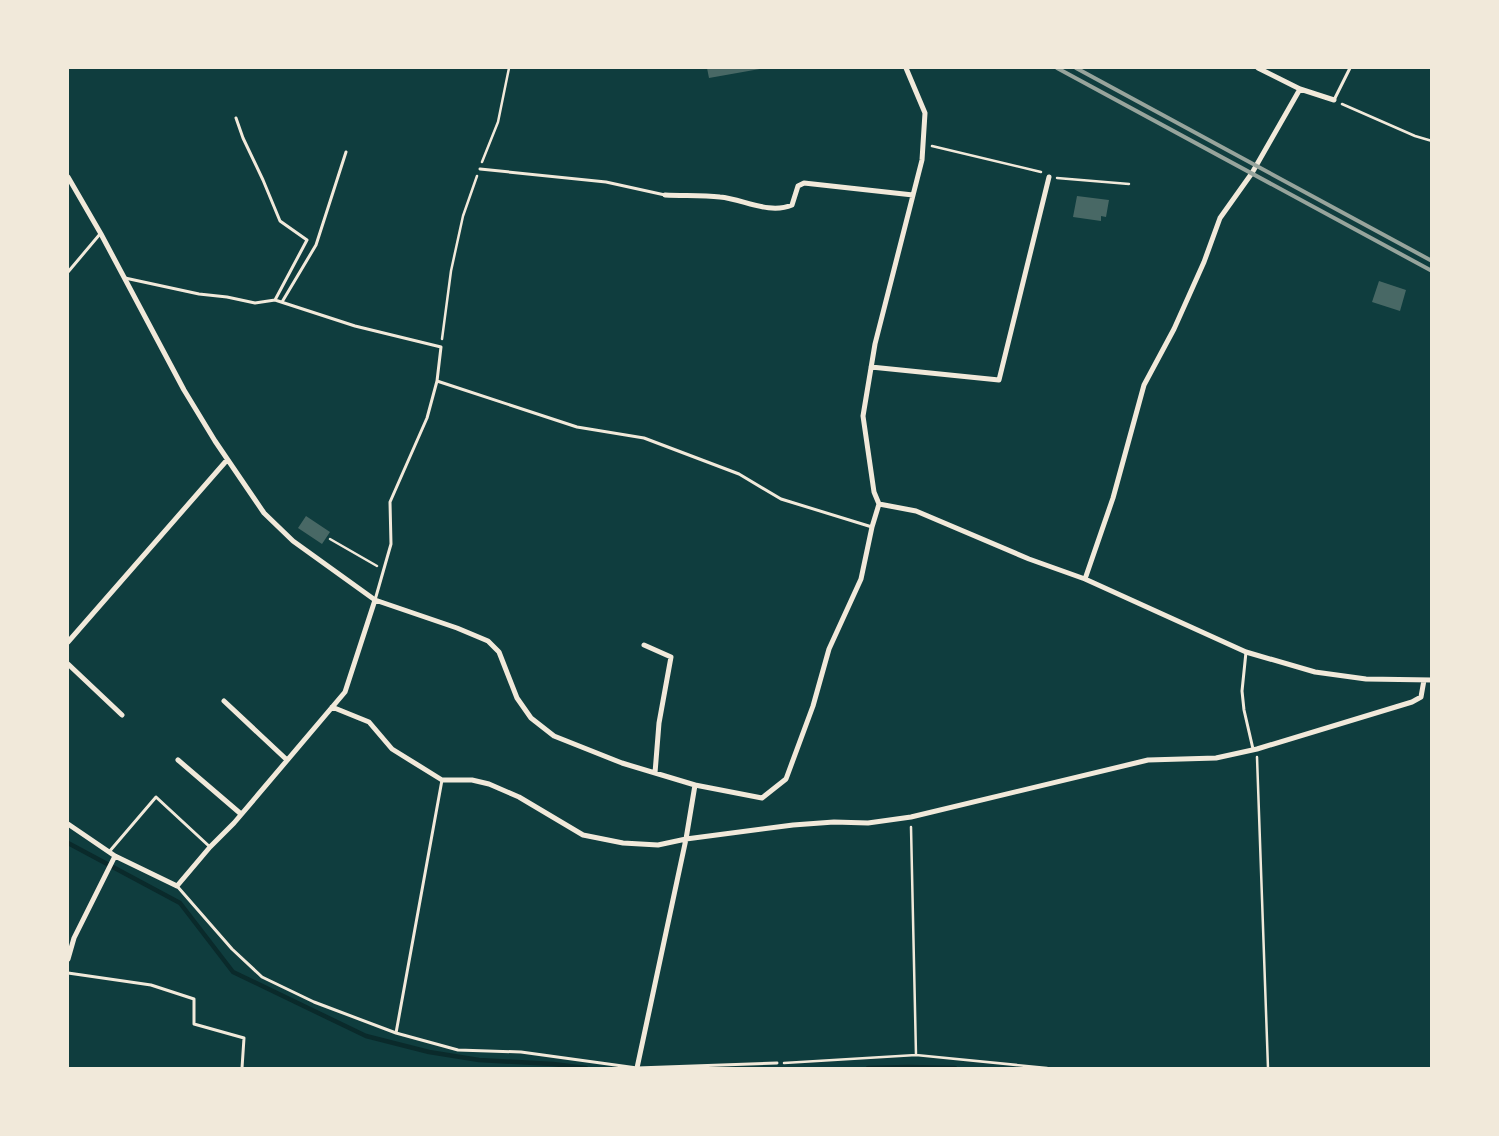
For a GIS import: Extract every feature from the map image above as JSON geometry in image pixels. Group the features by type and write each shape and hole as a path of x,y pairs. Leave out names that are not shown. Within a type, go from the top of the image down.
{"street":[{"path":"68,177 101,234 184,390 227,460 264,513 293,541 375,600 457,628 488,641 499,652 517,698 531,718 554,736 622,763 695,785 762,798 786,778 813,706 829,649 861,579 879,504 874,492 863,416 874,344 922,160 925,113 906,68"},
{"path":"1258,68 1300,89 1334,100"},
{"path":"1085,580 1113,498 1144,385 1177,321 1204,262 1220,218 1252,173 1300,89"},
{"path":"871,367 998,380 1048,177"},
{"path":"665,195 720,197 761,206 785,208 792,205 798,186 804,183 913,195"},
{"path":"68,642 227,460"},
{"path":"879,504 916,511 1085,580 1246,652 1315,672 1366,679 1432,680"},
{"path":"68,824 115,856 178,886 345,692 375,600"},
{"path":"644,645 671,657 659,723 655,772"},
{"path":"68,664 122,715"},
{"path":"332,707 369,722 392,749 442,780 472,780 488,784 519,797 583,835 623,842 658,845 686,839 793,825 868,822 911,817 1148,760 1216,758 1255,749 1412,702 1421,697 1424,680"},
{"path":"224,701 287,760"},
{"path":"178,760 241,814"},
{"path":"637,1068 686,839 695,785"},
{"path":"68,959 74,938 115,856"}],"lane":[{"path":"1334,100 1350,68"},
{"path":"236,118 280,221 306,240 275,300"},
{"path":"282,302 316,245 346,152"},
{"path":"480,169 606,182 665,195"},
{"path":"68,272 101,234"},
{"path":"124,278 200,294 254,302 275,300 355,326 441,347 436,381 427,418 390,502 391,544 375,600"},
{"path":"436,381 577,427 644,438 739,474 782,499 872,527"},
{"path":"1246,652 1242,691 1244,710 1255,749"},
{"path":"396,1033 442,780"},
{"path":"109,852 156,797 210,847"},
{"path":"178,886 232,950 262,977 314,1002 396,1033 458,1050 521,1052 637,1068 777,1064"},
{"path":"68,973 151,985 194,999 194,1024 244,1038 242,1068"}],"path":[{"path":"441,347 451,271 463,216 498,122 509,68"},
{"path":"1334,100 1432,142"},
{"path":"923,144 1039,171 1048,177 1129,184"},
{"path":"330,539 384,570"},
{"path":"1255,749 1268,1068"},
{"path":"911,817 916,1055"},
{"path":"777,1064 916,1055 1047,1068"}],"building":[{"path":"707,68 765,68 709,78"},
{"path":"1077,196 1109,200 1106,217 1101,216 1101,221 1073,217"},
{"path":"1379,281 1406,290 1400,311 1372,302"},
{"path":"306,516 330,532 322,544 298,528"}],"waterway":[{"path":"68,843 180,903 233,972 366,1036 429,1052 479,1060 553,1064 586,1068"},
{"path":"868,1068 955,1068"}],"railway":[{"path":"1057,68 1432,271"},
{"path":"1076,68 1432,261"}]}
